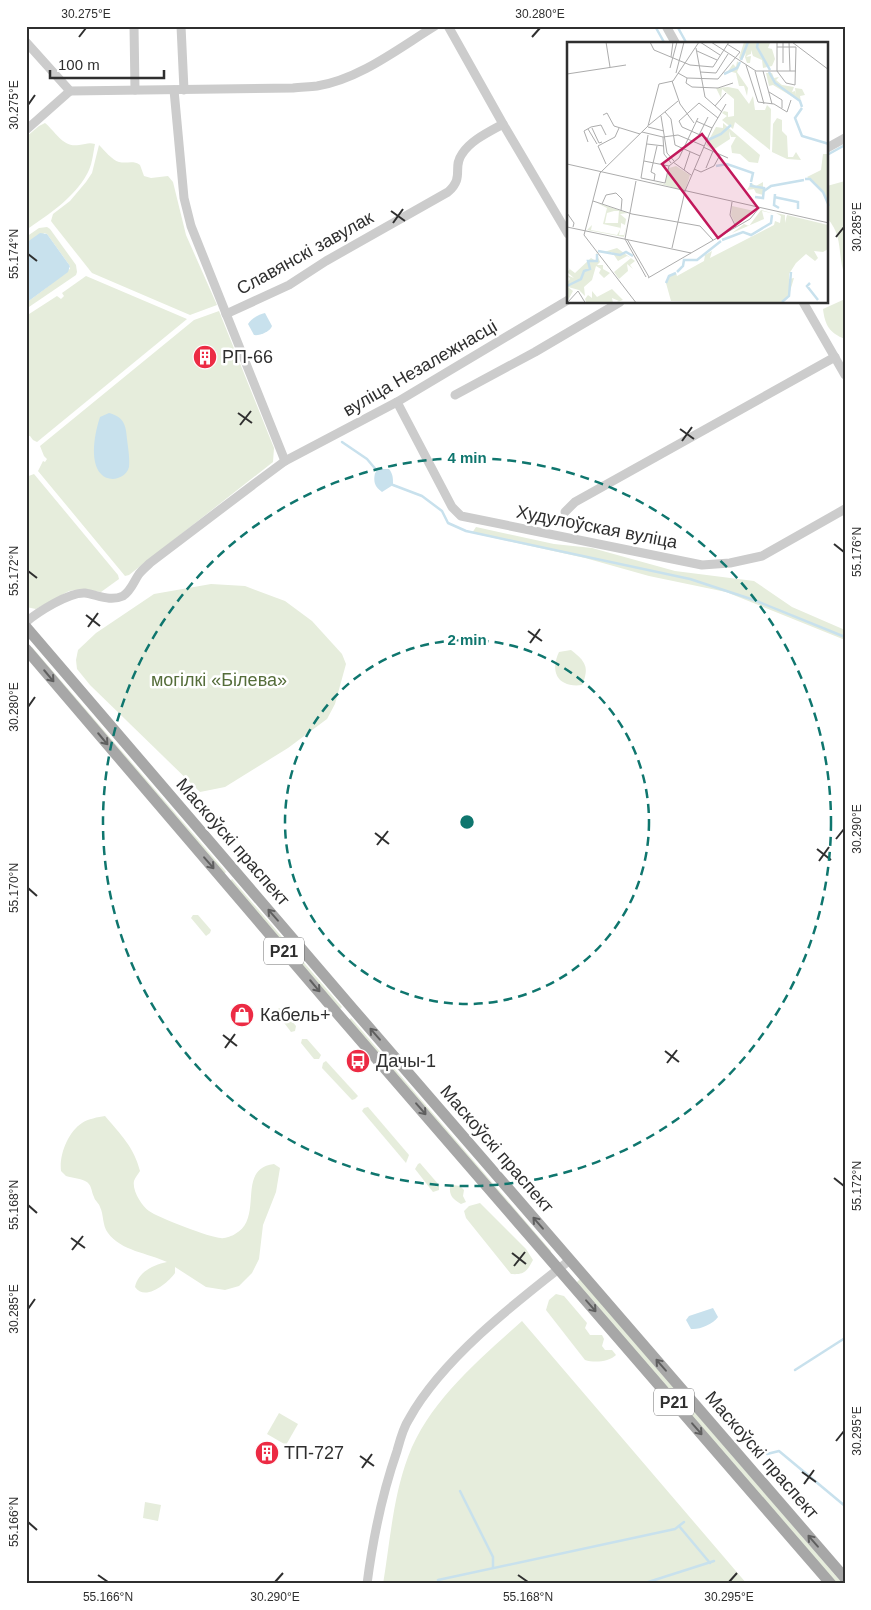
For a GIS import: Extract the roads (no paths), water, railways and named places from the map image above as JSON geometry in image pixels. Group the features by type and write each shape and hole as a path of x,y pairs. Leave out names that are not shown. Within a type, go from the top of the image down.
{"main road":[{"name":"Маскоўскі праспект","path":"26,627 845,1578"},
{"name":"Маскоўскі праспект","path":"26,649 831,1584"},
{"path":"221,877 226,878 230,876 232,867"}],"street":[{"path":"134,26 135,90"},
{"path":"181,26 184,90"},
{"path":"26,130 70,91 318,86 340,80 365,69 436,26"},
{"path":"448,26 567,232"},
{"path":"666,26 675,42"},
{"path":"26,42 70,91"},
{"path":"174,90 184,198 201,254 285,461"},
{"name":"Славянскі завулак","path":"226,314 289,285 326,261 448,192 455,186 458,180 458,162 461,154 469,145 503,124"},
{"path":"828,147 845,138"},
{"name":"вуліца Незалежнасці","path":"26,622 75,594 85,594 100,598 123,596 129,591 138,575 150,563 285,461 397,402 567,301"},
{"path":"455,395 535,352 617,304"},
{"path":"804,304 845,375"},
{"path":"565,512 575,502 835,357"},
{"name":"Худулоўская вуліца","path":"397,402 452,507 461,516 702,565 730,563 762,556 845,509"},
{"path":"367,1584 379,1512 390,1469 408,1420 426,1391 493,1324 570,1260"}],"water":[{"path":"40,233 47,234 70,266 68,272 26,303 26,243"},
{"path":"265,313 272,326 264,333 254,335 248,324 255,317"},
{"path":"109,413 118,417 123,422 126,430 129,457 127,471 121,477 113,479 104,477 101,474 97,468 94,454 96,430 100,417"},
{"path":"380,469 389,469 393,478 393,485 382,492 374,482 375,473"},
{"path":"713,1308 718,1317 716,1320 702,1327 691,1329 686,1320 689,1316"}],"waterway":[{"path":"655,26 664,42"},
{"path":"677,26 686,42"},
{"path":"828,154 845,145"},
{"path":"342,442 367,459 378,472"},
{"path":"393,485 422,496 442,511 448,523 466,531 690,579 754,600 845,637"},
{"path":"795,1370 845,1338"},
{"path":"767,1454 779,1451 845,1506"},
{"path":"460,1491 493,1557 493,1568"},
{"path":"438,1580 675,1529 684,1522"},
{"path":"679,1526 710,1563"},
{"path":"642,1584 714,1561"}],"place":[{"name":"РП-66","path":"205,357"},
{"name":"Кабель+","path":"242,1015"},
{"name":"Дачы-1","path":"358,1061"},
{"name":"ТП-727","path":"267,1453"}],"park label":[{"name":"могілкі «Білева»","path":"219,680"}]}
